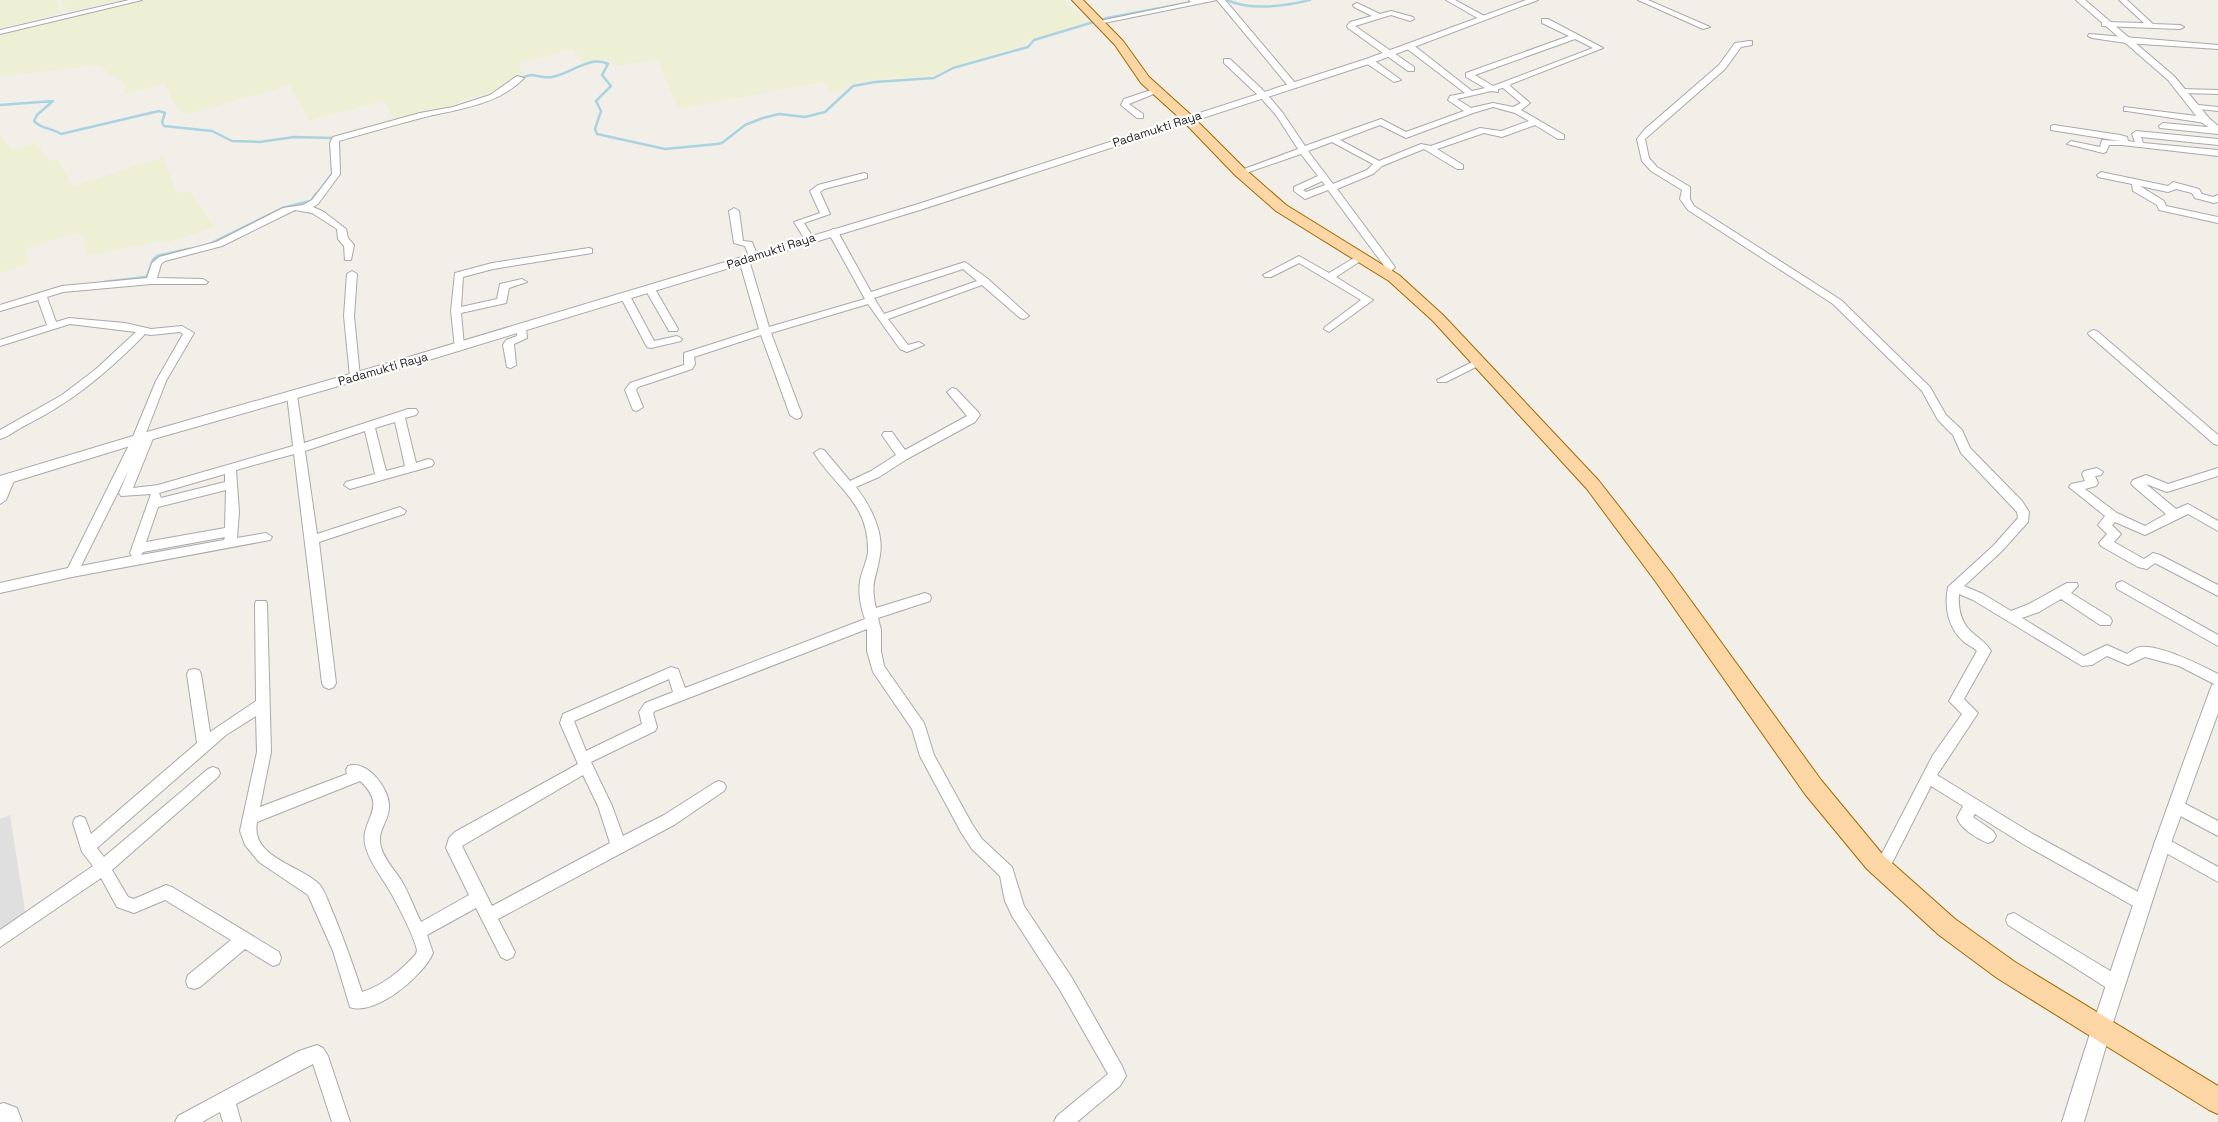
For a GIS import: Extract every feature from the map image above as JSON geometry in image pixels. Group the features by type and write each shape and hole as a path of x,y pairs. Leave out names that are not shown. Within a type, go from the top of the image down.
{"main road":[{"path":"1077,0 1118,43 1145,80 1187,118 1240,172 1281,208 1394,278 1438,318 1593,486 1663,577 1813,787 1882,868 1947,927 2006,970 2218,1101"}],"street":[{"path":"0,32 138,0"},
{"path":"1099,22 1195,1 1213,0"},
{"path":"1221,0 1293,86"},
{"path":"1450,0 1484,18"},
{"name":"Padamukti Raya","path":"5,480 650,289 928,204 1187,118 1293,86 1390,53 1534,0"},
{"path":"1642,0 1706,27"},
{"path":"2080,0 2121,40 2171,78 2183,91 2202,120 2216,131"},
{"path":"2123,0 2150,25"},
{"path":"1357,5 1378,16"},
{"path":"1410,20 1393,13 1378,16 1351,26 1411,69"},
{"path":"1470,111 1452,100 1470,93 1505,85 1599,48 1545,21"},
{"path":"2105,24 2180,27"},
{"path":"1525,104 1469,75 1576,36"},
{"path":"2092,36 2218,47"},
{"path":"1748,43 1738,45 1722,67 1648,131 1642,139 1645,158 1654,169 1687,189 1685,199 1691,208 1837,302 1926,389 1942,417 1958,432 1965,450 2018,504 2023,512 2024,519 1997,549 1954,587 1951,610 1954,620 1962,632 1984,651 1956,701 1971,714 1938,759 1882,868"},
{"path":"1409,46 1470,93"},
{"path":"1369,60 1396,80"},
{"path":"1510,60 1518,64"},
{"path":"1227,61 1263,95 1279,114 1303,150 1390,267 1385,273"},
{"path":"1526,68 1535,72"},
{"path":"151,281 157,263 162,259 219,244 286,210 307,206 315,202 336,174 334,143 336,139 423,115 455,109 493,97 520,78"},
{"path":"1505,85 1526,100 1525,104"},
{"path":"1140,116 1125,105 1127,101 1157,91"},
{"path":"2183,91 2218,92"},
{"path":"1515,110 1525,104"},
{"path":"1406,134 1470,111 1493,106 1515,110 1561,137"},
{"path":"2193,106 2218,109"},
{"path":"2127,109 2202,120"},
{"path":"1240,172 1381,122 1406,134 1460,167"},
{"path":"1324,177 1297,189 1305,196 1370,172 1378,164 1427,147 1483,130 1502,134 1536,122"},
{"path":"2164,126 2216,131"},
{"path":"2054,128 2120,138 2124,139 2124,143"},
{"path":"2140,145 2136,134 2217,142"},
{"path":"1332,139 1378,164"},
{"path":"2071,144 2103,150 2106,142 2124,143 2218,153"},
{"path":"2101,175 2168,188 2174,186 2196,191 2198,196 2214,200 2218,198"},
{"path":"809,239 799,222 825,214 815,191 821,187 864,176"},
{"path":"2136,182 2136,189 2144,192 2153,201 2161,204 2162,208 2218,220"},
{"path":"307,206 341,228 343,239 349,245 348,258"},
{"path":"734,211 739,243 749,244 749,259 765,331 796,415"},
{"path":"833,232 882,318 907,349 920,345"},
{"path":"459,346 456,311 457,276 460,273 492,266 589,251"},
{"path":"1329,277 1359,258"},
{"path":"1268,275 1299,259 1368,301 1329,329"},
{"path":"637,407 630,390 634,385 688,367 690,364 688,355 870,298 963,264 1024,316"},
{"path":"352,274 349,316 355,377"},
{"path":"0,308 41,294 70,288 151,281 203,282"},
{"path":"882,318 985,281"},
{"path":"456,311 502,301 504,286 522,282"},
{"path":"625,296 651,345 675,334 650,289"},
{"path":"41,294 52,325"},
{"path":"0,343 52,325 75,320 124,326 142,331 182,329 189,333 161,380 124,492 129,494 158,489 298,449 412,412"},
{"path":"511,365 508,345 510,342 522,338 521,327"},
{"path":"0,435 54,406 85,384 106,368 142,331"},
{"path":"2093,333 2218,441"},
{"path":"1442,380 1478,362"},
{"path":"850,486 875,474 903,456 971,419 974,415 952,392"},
{"path":"292,395 329,683"},
{"path":"399,416 411,468"},
{"path":"370,426 381,476"},
{"path":"888,435 903,456"},
{"path":"72,572 143,438"},
{"path":"820,453 837,475 850,486 863,505 875,544 866,582 866,594 874,630 874,652 878,668 919,727 927,756 974,840 1007,872 1013,901 1018,911 1066,984 1116,1072 1117,1076 1114,1080 1063,1122"},
{"path":"350,485 428,462"},
{"path":"230,468 230,544"},
{"path":"2097,472 2088,474 2092,483 2075,487 2113,516 2145,530 2188,508 2218,526"},
{"path":"2175,515 2137,482 2146,479 2167,488 2218,472"},
{"path":"0,500 5,480"},
{"path":"153,504 231,485"},
{"path":"133,561 158,489"},
{"path":"312,540 400,511"},
{"path":"2113,516 2104,525 2115,534 2105,542 2106,544 2142,564 2146,564 2153,558 2156,558 2218,591"},
{"path":"138,548 231,531"},
{"path":"0,588 72,572 266,537"},
{"path":"2122,586 2213,638"},
{"path":"1954,587 1978,597 2082,662 2107,650 2128,660 2142,652 2182,662 2218,689 2162,844 2101,1029 2074,1122"},
{"path":"2010,617 2034,608 2066,589 2105,621"},
{"path":"507,952 454,848 454,843 460,837 584,763 650,727 647,709 925,598"},
{"path":"252,817 358,772 371,782 381,803 381,811 373,828 373,846 377,857 398,891 425,948 423,957 394,984 368,999 356,1001 341,951 319,898 306,884 282,870 253,847 249,839 248,831 264,752 261,604"},
{"path":"619,846 605,806 567,723 568,718 671,672 682,694"},
{"path":"194,674 205,746"},
{"path":"86,847 221,731 262,704"},
{"path":"0,939 103,868 213,774"},
{"path":"1929,777 2028,839 2143,903"},
{"path":"489,916 669,820 719,787"},
{"path":"1973,805 1964,819 1988,836"},
{"path":"2176,806 2218,829"},
{"path":"80,823 86,847 103,868 123,902 129,905 140,904 166,892 273,958"},
{"path":"2162,844 2218,875"},
{"path":"417,932 480,898"},
{"path":"2014,920 2116,984"},
{"path":"194,981 243,940"},
{"path":"184,1122 305,1057 317,1054 322,1062 341,1122"},
{"path":"226,1100 232,1122"},
{"path":"0,1113 11,1114 12,1122"}],"shaded area":[{"path":"10,815 26,917 0,932 0,819"}],"green space":[{"path":"0,0 56,0 62,13 0,28"},
{"path":"60,0 122,0 68,12"},
{"path":"141,0 1064,0 1089,22 1031,39 1024,46 950,67 932,76 874,80 850,85 840,92 831,93 823,82 678,109 657,59 616,66 611,65 612,63 605,58 584,62 572,49 519,63 522,73 508,80 494,92 464,100 453,106 395,120 383,101 309,121 290,85 185,115 175,105 164,84 123,95 127,85 100,65 0,77 0,32"},
{"path":"0,134 12,149 36,143 50,161 58,159 73,186 163,157 177,193 190,191 215,227 165,243 163,241 86,256 83,237 76,233 26,249 29,264 0,273"}],"waterway":[{"path":"517,79 529,75 552,77 587,63 601,62 608,64 602,75 611,86 596,101 601,111 595,129 597,134 665,149 717,144 722,143 745,125 763,118 779,114 805,117 825,112 853,86 875,82 934,78 953,68 1028,47 1034,40 1107,18 1203,0"},
{"path":"1227,0 1257,6 1279,6 1310,0"},
{"path":"459,106 483,98"},
{"path":"0,105 53,101 37,115 34,121 40,126 61,134 159,111 165,113 162,122 164,126 212,131 232,141 260,142 294,137 333,138"},
{"path":"316,195 334,171"},
{"path":"210,244 283,208 311,201 317,193"},
{"path":"105,282 147,277 153,260 158,256 189,249"}]}
